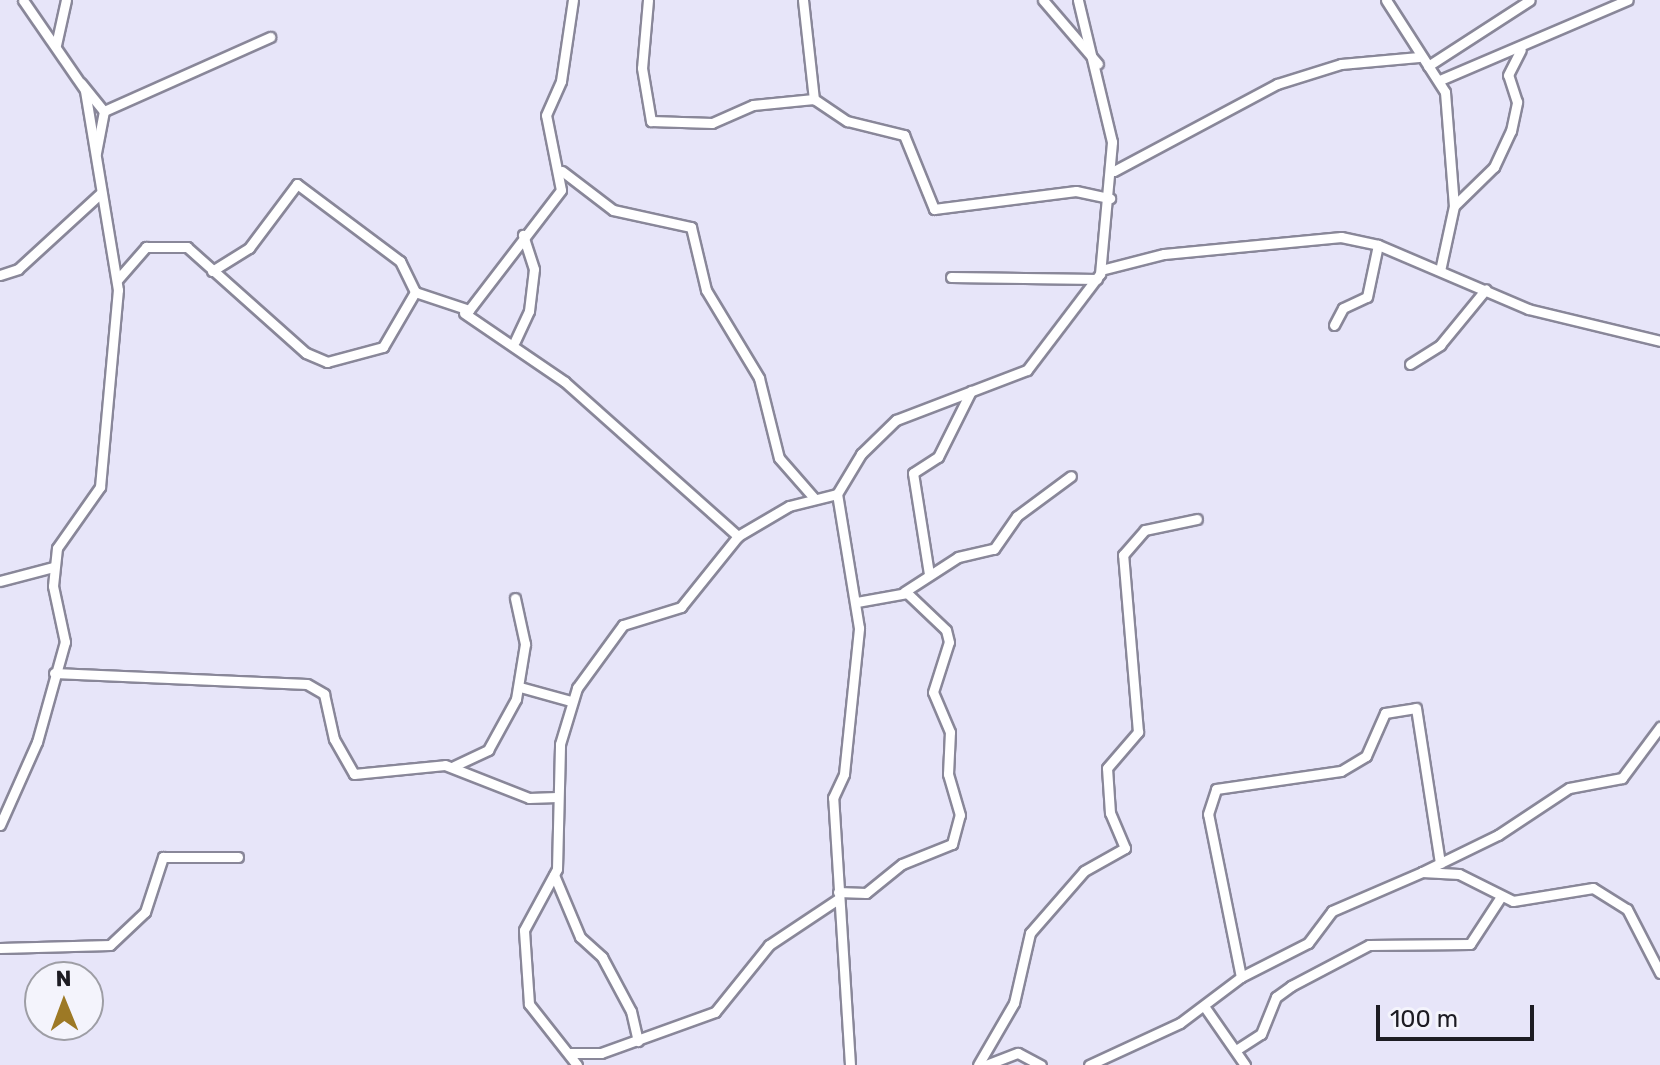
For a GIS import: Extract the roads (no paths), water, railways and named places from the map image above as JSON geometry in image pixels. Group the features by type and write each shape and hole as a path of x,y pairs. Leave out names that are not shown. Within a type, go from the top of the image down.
{"street":[{"path":"56,45 66,0"},
{"path":"464,313 497,282 523,235 560,192 562,171 546,115 561,81 573,0"},
{"path":"648,0 642,68 651,121 712,123 761,103 814,99 847,121 904,135 922,191 939,212 1076,191 1110,198"},
{"path":"803,0 814,99"},
{"path":"1043,0 1098,64"},
{"path":"850,1065 833,798 844,774 857,678 857,602 837,494 861,454 896,420 1027,370 1099,274 1114,171 1098,64 1078,0"},
{"path":"1386,0 1419,57 1440,80 1454,206 1440,271"},
{"path":"1428,66 1530,0"},
{"path":"1440,80 1521,50 1628,0"},
{"path":"27,2 81,83 104,111"},
{"path":"104,111 270,37"},
{"path":"1454,206 1494,167 1506,141 1517,102 1509,72 1521,50"},
{"path":"1114,171 1277,84 1341,64 1419,57"},
{"path":"0,825 37,742 66,636 53,567 57,548 100,487 118,279 81,83"},
{"path":"95,155 104,111"},
{"path":"562,171 613,210 691,227 706,290 759,378 779,458 814,498"},
{"path":"212,271 249,248 297,184 400,261 415,292 464,313 515,341 738,536"},
{"path":"0,275 18,269 101,193"},
{"path":"515,341 529,311 534,269 523,235"},
{"path":"951,277 1099,274 1296,236 1378,245 1566,321 1660,341"},
{"path":"118,279 133,256 162,242 187,247 306,353 327,362 383,347 415,292"},
{"path":"1334,325 1343,308 1367,297 1378,245"},
{"path":"1410,364 1440,345 1486,289"},
{"path":"929,574 913,473 938,457 971,391"},
{"path":"857,602 904,592 958,557 994,549 1017,516 1071,476"},
{"path":"638,1041 631,1011 602,957 580,937 554,875 557,797 571,701 623,625 681,607 738,536 814,498 837,494"},
{"path":"978,1065 1014,1003 1030,933 1084,871 1125,848 1110,813 1107,768 1138,732 1123,555 1145,530 1197,519"},
{"path":"0,581 53,567"},
{"path":"570,1053 638,1041 715,1012 769,945 838,896 866,893 957,833 959,807 948,774 951,735 933,692 949,640 935,616 904,592"},
{"path":"54,673 307,684 324,694 349,771 451,766 488,750 520,687 525,644 515,598"},
{"path":"520,687 571,701"},
{"path":"1241,977 1208,814 1216,789 1341,771 1366,756 1385,713 1416,708 1440,863"},
{"path":"1089,1065 1204,1006 1241,977 1311,941 1332,911 1498,835 1569,788 1622,778 1660,727"},
{"path":"451,766 529,798 557,797"},
{"path":"0,948 110,945 145,912 163,857 238,857"},
{"path":"1422,872 1459,874 1500,898 1528,902 1574,886 1593,888 1627,909 1660,973"},
{"path":"554,875 524,930 528,993 531,1008 577,1065"},
{"path":"1236,1050 1261,1034 1276,997 1291,986 1369,945 1470,944 1500,898"},
{"path":"1204,1006 1245,1065"},
{"path":"986,1065 1025,1054"},
{"path":"1025,1054 1027,1065"},
{"path":"1025,1054 1041,1065"}]}
